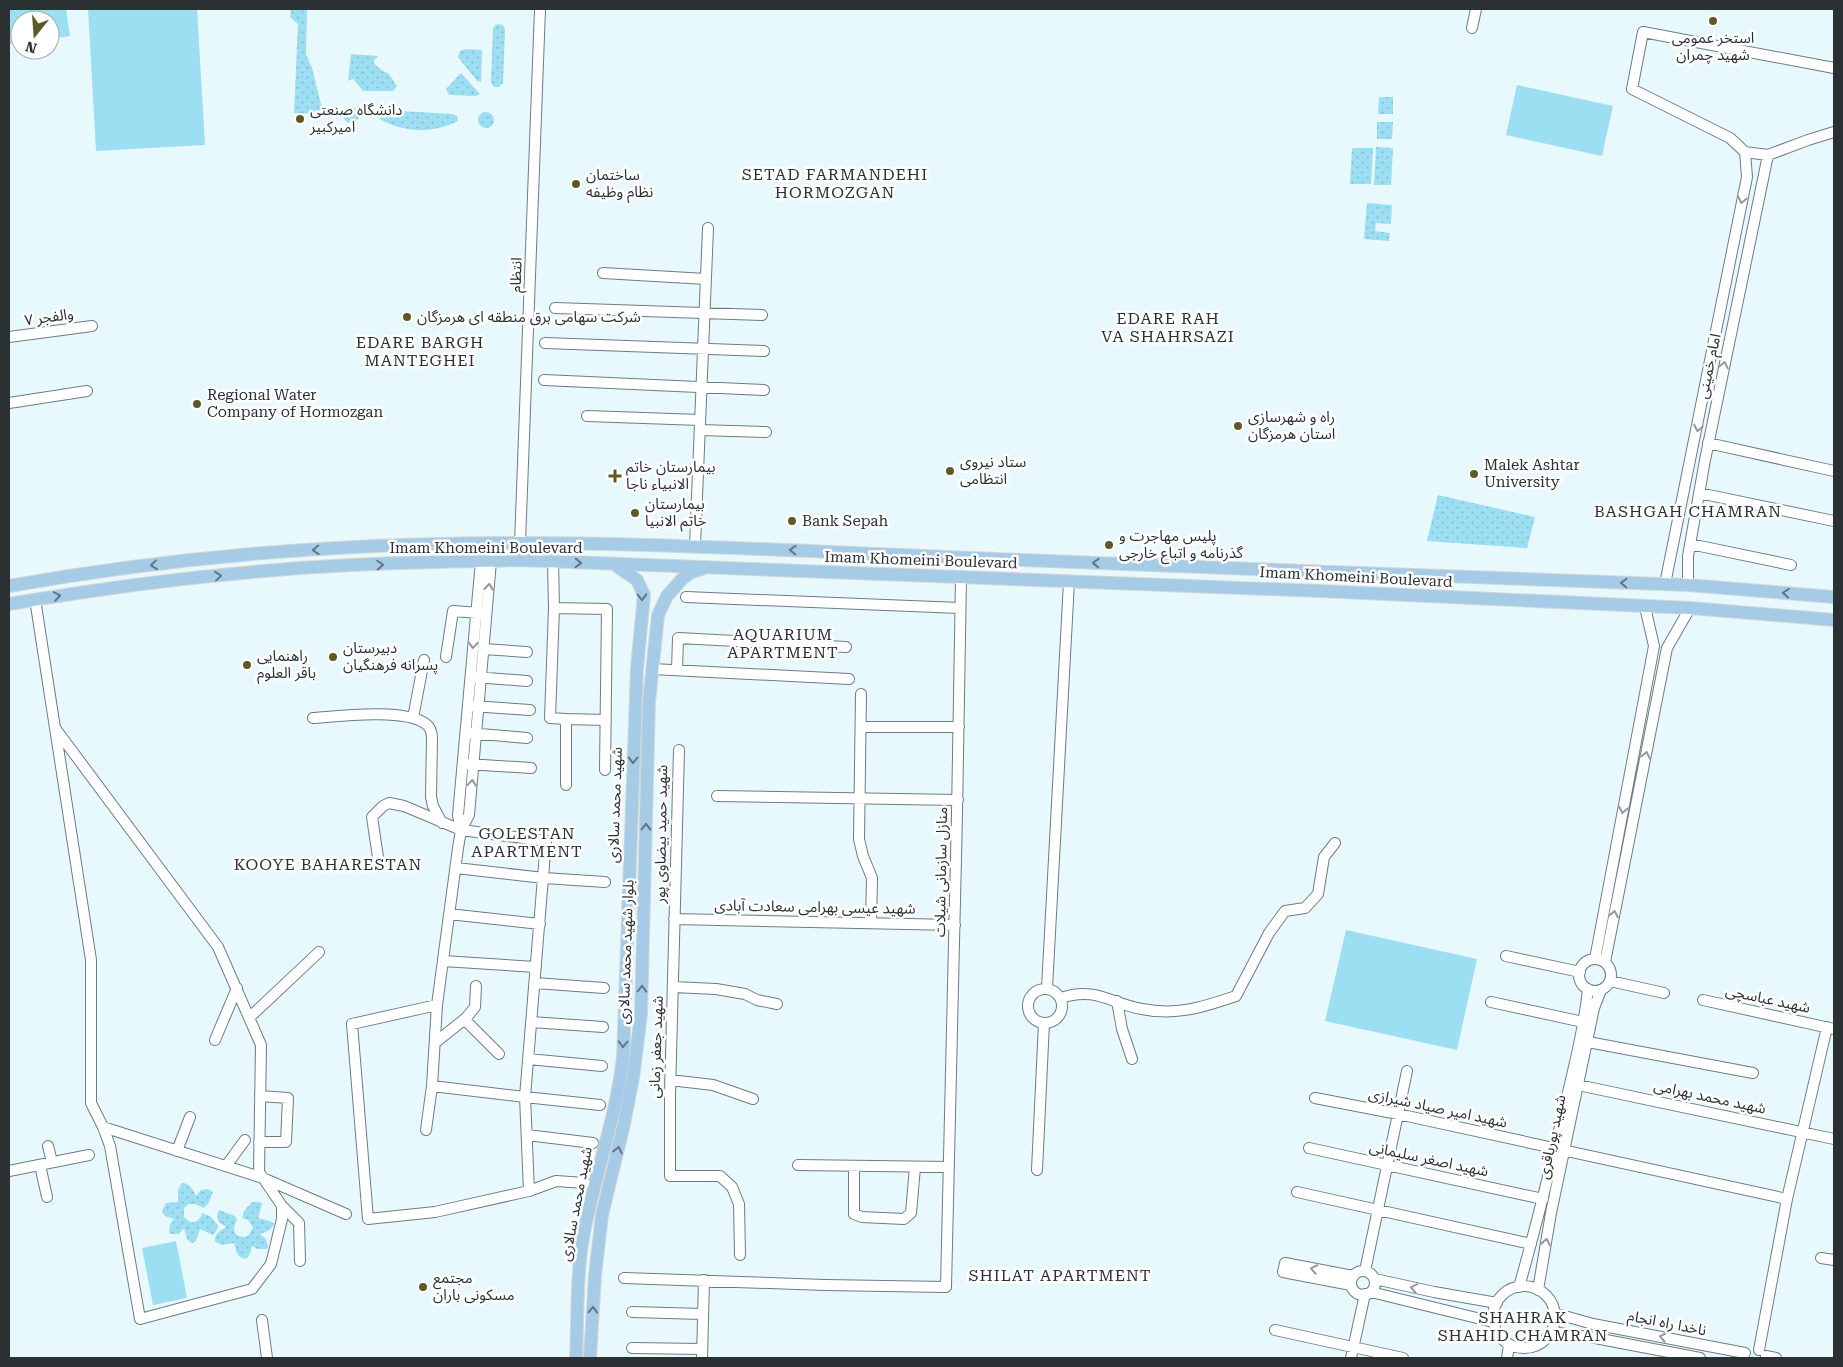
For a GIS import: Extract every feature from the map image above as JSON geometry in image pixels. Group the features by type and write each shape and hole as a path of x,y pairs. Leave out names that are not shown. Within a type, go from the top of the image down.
{"main road":[{"name":"Imam Khomeini Boulevard","path":"9,586 84,573 277,551 433,544 520,543 695,546 1665,584 1834,597"},
{"name":"Imam Khomeini Boulevard","path":"9,604 86,591 277,570 486,561 612,564 1320,591 1690,608 1834,620"},
{"name":"شهید محمد سالاری","path":"576,1355 582,1245 593,1191 615,1103 622,1057 637,668 644,595 637,580 612,564"},
{"name":"بلوار شهید محمد سالاری","path":"590,1358 595,1275 602,1215 628,1106 641,1014 648,731 658,615 667,596 683,578 692,572 707,568"},
{"path":"1319,571 1320,591"},
{"path":"637,668 652,669"}],"street":[{"name":"انتظام","path":"520,543 540,9"},
{"path":"1472,28 1476,9"},
{"path":"1834,68 1643,32 1632,89 1730,138 1745,152 1768,155 1834,132"},
{"path":"1665,584 1747,177 1745,152"},
{"name":"امام خمینی","path":"1688,585 1688,556 1705,457 1768,155"},
{"path":"1737,223 1752,226"},
{"path":"695,546 708,228"},
{"path":"603,274 706,279"},
{"path":"1726,279 1741,282"},
{"path":"555,308 762,315"},
{"name":"والفجر ۷","path":"9,337 92,326"},
{"path":"1715,338 1729,340"},
{"path":"545,343 764,351"},
{"path":"544,380 764,390"},
{"path":"9,403 87,391"},
{"path":"1704,398 1717,401"},
{"path":"587,416 766,432"},
{"path":"1708,443 1834,470"},
{"path":"1692,455 1705,457"},
{"path":"1699,493 1834,521"},
{"path":"1678,527 1693,529"},
{"path":"1690,544 1791,564"},
{"path":"426,1130 432,1086 443,961 461,830 458,814 468,764 471,733 476,677 476,613 486,561"},
{"path":"476,677 483,649 486,614 486,561"},
{"path":"553,562 554,608 550,718 606,720"},
{"name":"منازل سازمانی شیلات","path":"704,1280 946,1287 958,800 961,578"},
{"path":"1047,988 1069,582"},
{"path":"686,597 960,608"},
{"path":"35,599 91,960 91,1103 110,1146 140,1319 252,1288 270,1264 282,1219 282,1206"},
{"path":"1600,961 1608,884 1654,646 1645,607"},
{"path":"554,608 607,609 605,770"},
{"path":"1600,961 1619,887 1667,648 1690,608"},
{"path":"446,657 453,611 486,614"},
{"path":"677,670 678,638 846,647"},
{"path":"483,649 527,652"},
{"path":"413,718 424,660"},
{"path":"652,669 849,679"},
{"path":"476,677 527,681"},
{"path":"1646,693 1657,696"},
{"path":"861,694 860,848 872,883 871,923"},
{"path":"473,706 530,710"},
{"path":"313,718 367,714 390,715 413,718 425,723 432,732 430,796 442,823"},
{"path":"566,719 566,785"},
{"path":"860,727 959,727"},
{"path":"55,728 218,947 237,988 261,1045 259,1172 282,1206 298,1223 300,1261"},
{"path":"471,733 527,738"},
{"name":"شهید حمید بیضاوی پور","path":"674,919 679,750"},
{"path":"468,764 531,768"},
{"path":"1630,773 1642,776"},
{"path":"717,796 958,800"},
{"path":"379,864 372,817 389,803 404,806 461,830 546,841 525,1098 529,1191"},
{"path":"1061,998 1074,994 1095,994 1142,1009 1176,1012 1196,1009 1236,996 1269,933 1285,911 1305,908 1318,894 1324,857 1335,843"},
{"path":"456,868 544,878 606,882"},
{"path":"1608,884 1619,887"},
{"path":"450,914 540,924"},
{"name":"شهید عیسی بهرامی سعادت آبادی","path":"674,919 954,925"},
{"name":"شهید جعفر زمانی","path":"674,919 670,1176 720,1176 732,1186 739,1204 740,1255"},
{"path":"250,1017 319,952"},
{"path":"1506,956 1580,972"},
{"path":"443,961 536,967"},
{"path":"1588,961 1600,961 1609,967 1610,981 1607,987 1594,991 1582,985 1580,972 1583,965 1588,961"},
{"path":"1610,981 1664,993"},
{"path":"535,983 604,988"},
{"path":"436,1042 464,1020 475,1007 476,986"},
{"path":"673,987 716,989 745,994 757,1000 777,1004"},
{"path":"215,1040 237,988"},
{"path":"1047,988 1058,993 1061,998 1062,1010 1060,1016 1050,1022 1044,1023 1034,1019 1028,1010 1027,1004 1036,990 1047,988"},
{"name":"شهید پورباقری","path":"1538,1290 1559,1150 1588,989"},
{"name":"شهید پورباقری","path":"1520,1287 1542,1199 1578,1085 1594,1008 1601,990"},
{"name":"شهید عباسچی","path":"1703,1000 1831,1028"},
{"path":"1117,1001 1122,1030 1132,1059"},
{"path":"1491,1002 1583,1022"},
{"path":"438,1005 352,1024 368,1219 435,1212 529,1191 556,1181 585,1183"},
{"path":"464,1020 499,1054"},
{"path":"531,1022 603,1027"},
{"path":"1037,1170 1044,1023"},
{"path":"1744,1356 1750,1350 1767,1356 1787,1199 1831,1028"},
{"path":"1588,1042 1753,1073"},
{"path":"528,1059 602,1066"},
{"path":"1365,1271 1407,1071"},
{"path":"670,1080 714,1085 754,1099"},
{"name":"شهید محمد بهرامی","path":"1578,1085 1834,1139"},
{"path":"432,1086 600,1105"},
{"path":"260,1096 288,1098 286,1142 260,1142"},
{"name":"شهید امیر صیاد شیرازی","path":"1315,1098 1398,1114 1787,1199"},
{"path":"178,1151 190,1117"},
{"path":"103,1127 263,1178 346,1214"},
{"path":"527,1135 593,1143"},
{"path":"226,1166 245,1140"},
{"path":"48,1146 52,1162"},
{"name":"شهید اصغر سلیمانی","path":"1309,1148 1542,1199"},
{"path":"9,1171 89,1155"},
{"path":"40,1165 47,1198"},
{"path":"798,1165 949,1167"},
{"path":"854,1166 854,1214 862,1217 904,1219 911,1213 914,1167"},
{"path":"1297,1192 1531,1244"},
{"path":"1540,1211 1551,1213"},
{"path":"1821,1258 1834,1260"},
{"path":"1285,1263 1352,1281 1283,1272 1285,1263"},
{"path":"1351,1358 1368,1293 1375,1286 1375,1279 1371,1274 1365,1271 1358,1272 1352,1281 1354,1291 1368,1293 1431,1305 1493,1322"},
{"path":"624,1278 704,1280 702,1354 632,1348"},
{"path":"1375,1279 1497,1303"},
{"path":"1529,1287 1538,1290 1552,1304 1554,1323 1551,1332 1545,1340 1527,1353 1502,1339 1496,1331 1493,1322 1493,1312 1502,1295 1510,1290 1529,1287"},
{"path":"1431,1305 1434,1292"},
{"path":"632,1312 703,1314"},
{"name":"ناخدا راه انجام","path":"1554,1313 1593,1324 1744,1356"},
{"path":"262,1320 267,1358"},
{"path":"1274,1330 1403,1358"},
{"path":"1627,1344 1630,1331"},
{"name":"ناخدا راه انجام","path":"1551,1332 1590,1337 1700,1358"},
{"path":"1682,1355 1684,1342"},
{"path":"1507,1358 1509,1344"}],"shaded area":[{"path":"9,9 66,9 70,36 60,38 60,10 10,10 9,44"},
{"path":"88,9 197,9 205,145 96,151"},
{"path":"291,9 307,9 306,54 312,68 322,114 294,113 298,24 290,17"},
{"path":"497,24 503,25 505,30 503,83 499,87 494,87 491,82 493,28"},
{"path":"466,49 482,50 481,82 477,81 458,57 460,51"},
{"path":"351,54 378,56 373,62 389,74 397,86 393,91 363,91 353,79 348,81"},
{"path":"461,73 480,94 476,96 449,95 446,89"},
{"path":"1517,85 1613,106 1602,156 1506,135"},
{"path":"1379,97 1393,97 1393,114 1378,114"},
{"path":"351,107 359,115 351,123 343,115"},
{"path":"383,110 453,114 457,116 458,121 428,130 407,129 397,127 378,118 378,113"},
{"path":"486,112 492,114 494,120 492,126 486,128 480,126 478,120 480,114"},
{"path":"1377,122 1393,122 1392,139 1377,139"},
{"path":"1376,147 1393,148 1391,185 1374,185"},
{"path":"1352,148 1373,148 1371,184 1350,184"},
{"path":"1367,203 1392,205 1391,224 1376,223 1375,231 1390,233 1389,241 1364,239"},
{"path":"1438,495 1535,517 1527,548 1427,541"},
{"path":"1346,930 1477,959 1457,1050 1325,1021"},
{"path":"182,1183 189,1186 196,1196 201,1190 208,1189 213,1192 208,1204 204,1208 195,1204 189,1204 184,1208 184,1217 190,1222 198,1220 202,1213 210,1216 218,1225 213,1235 200,1229 196,1241 192,1243 187,1239 184,1228 179,1234 170,1234 170,1225 174,1219 165,1216 162,1211 166,1203 178,1202 178,1190"},
{"path":"252,1202 260,1202 262,1204 258,1218 274,1224 270,1230 260,1234 266,1239 268,1247 266,1249 258,1249 252,1246 250,1254 246,1259 239,1256 234,1243 223,1245 215,1242 216,1235 226,1227 219,1222 217,1216 219,1210 235,1216 237,1220 234,1226 235,1232 238,1236 245,1237 249,1235 253,1227 248,1220 242,1218 244,1211"},
{"path":"176,1241 187,1298 153,1305 142,1248"}],"place":[{"name":"استخر عمومی شهید چمران","path":"1713,21"},
{"name":"دانشگاه صنعتی امیرکبیر","path":"300,119"},
{"name":"ساختمان نظام وظیفه","path":"576,184"},
{"name":"شرکت سهامی برق منطقه ای هرمزگان","path":"407,317"},
{"name":"Regional Water Company of Hormozgan","path":"197,404"},
{"name":"راه و شهرسازی استان هرمزگان","path":"1238,426"},
{"name":"ستاد نیروی انتظامی","path":"950,471"},
{"name":"Malek Ashtar University","path":"1474,474"},
{"name":"بیمارستان خاتم الانبیاء ناجا","path":"615,476"},
{"name":"بیمارستان خاتم الانبیا","path":"635,513"},
{"name":"Bank Sepah","path":"792,521"},
{"name":"پلیس مهاجرت و گذرنامه و اتباع خارجى","path":"1109,545"},
{"name":"دبیرستان پسرانه فرهنگیان","path":"333,657"},
{"name":"راهنمایی باقر العلوم","path":"247,665"},
{"name":"مجتمع مسکونی باران","path":"423,1287"}],"district":[{"name":"SETAD FARMANDEHI HORMOZGAN","path":"835,183"},
{"name":"EDARE RAH VA SHAHRSAZI","path":"1168,327"},
{"name":"EDARE BARGH MANTEGHEI","path":"420,351"},
{"name":"BASHGAH CHAMRAN","path":"1688,511"},
{"name":"AQUARIUM APARTMENT","path":"783,643"},
{"name":"GOLESTAN APARTMENT","path":"527,842"},
{"name":"KOOYE BAHARESTAN","path":"328,864"},
{"name":"SHILAT APARTMENT","path":"1060,1275"},
{"name":"SHAHRAK SHAHID CHAMRAN","path":"1523,1326"}]}
